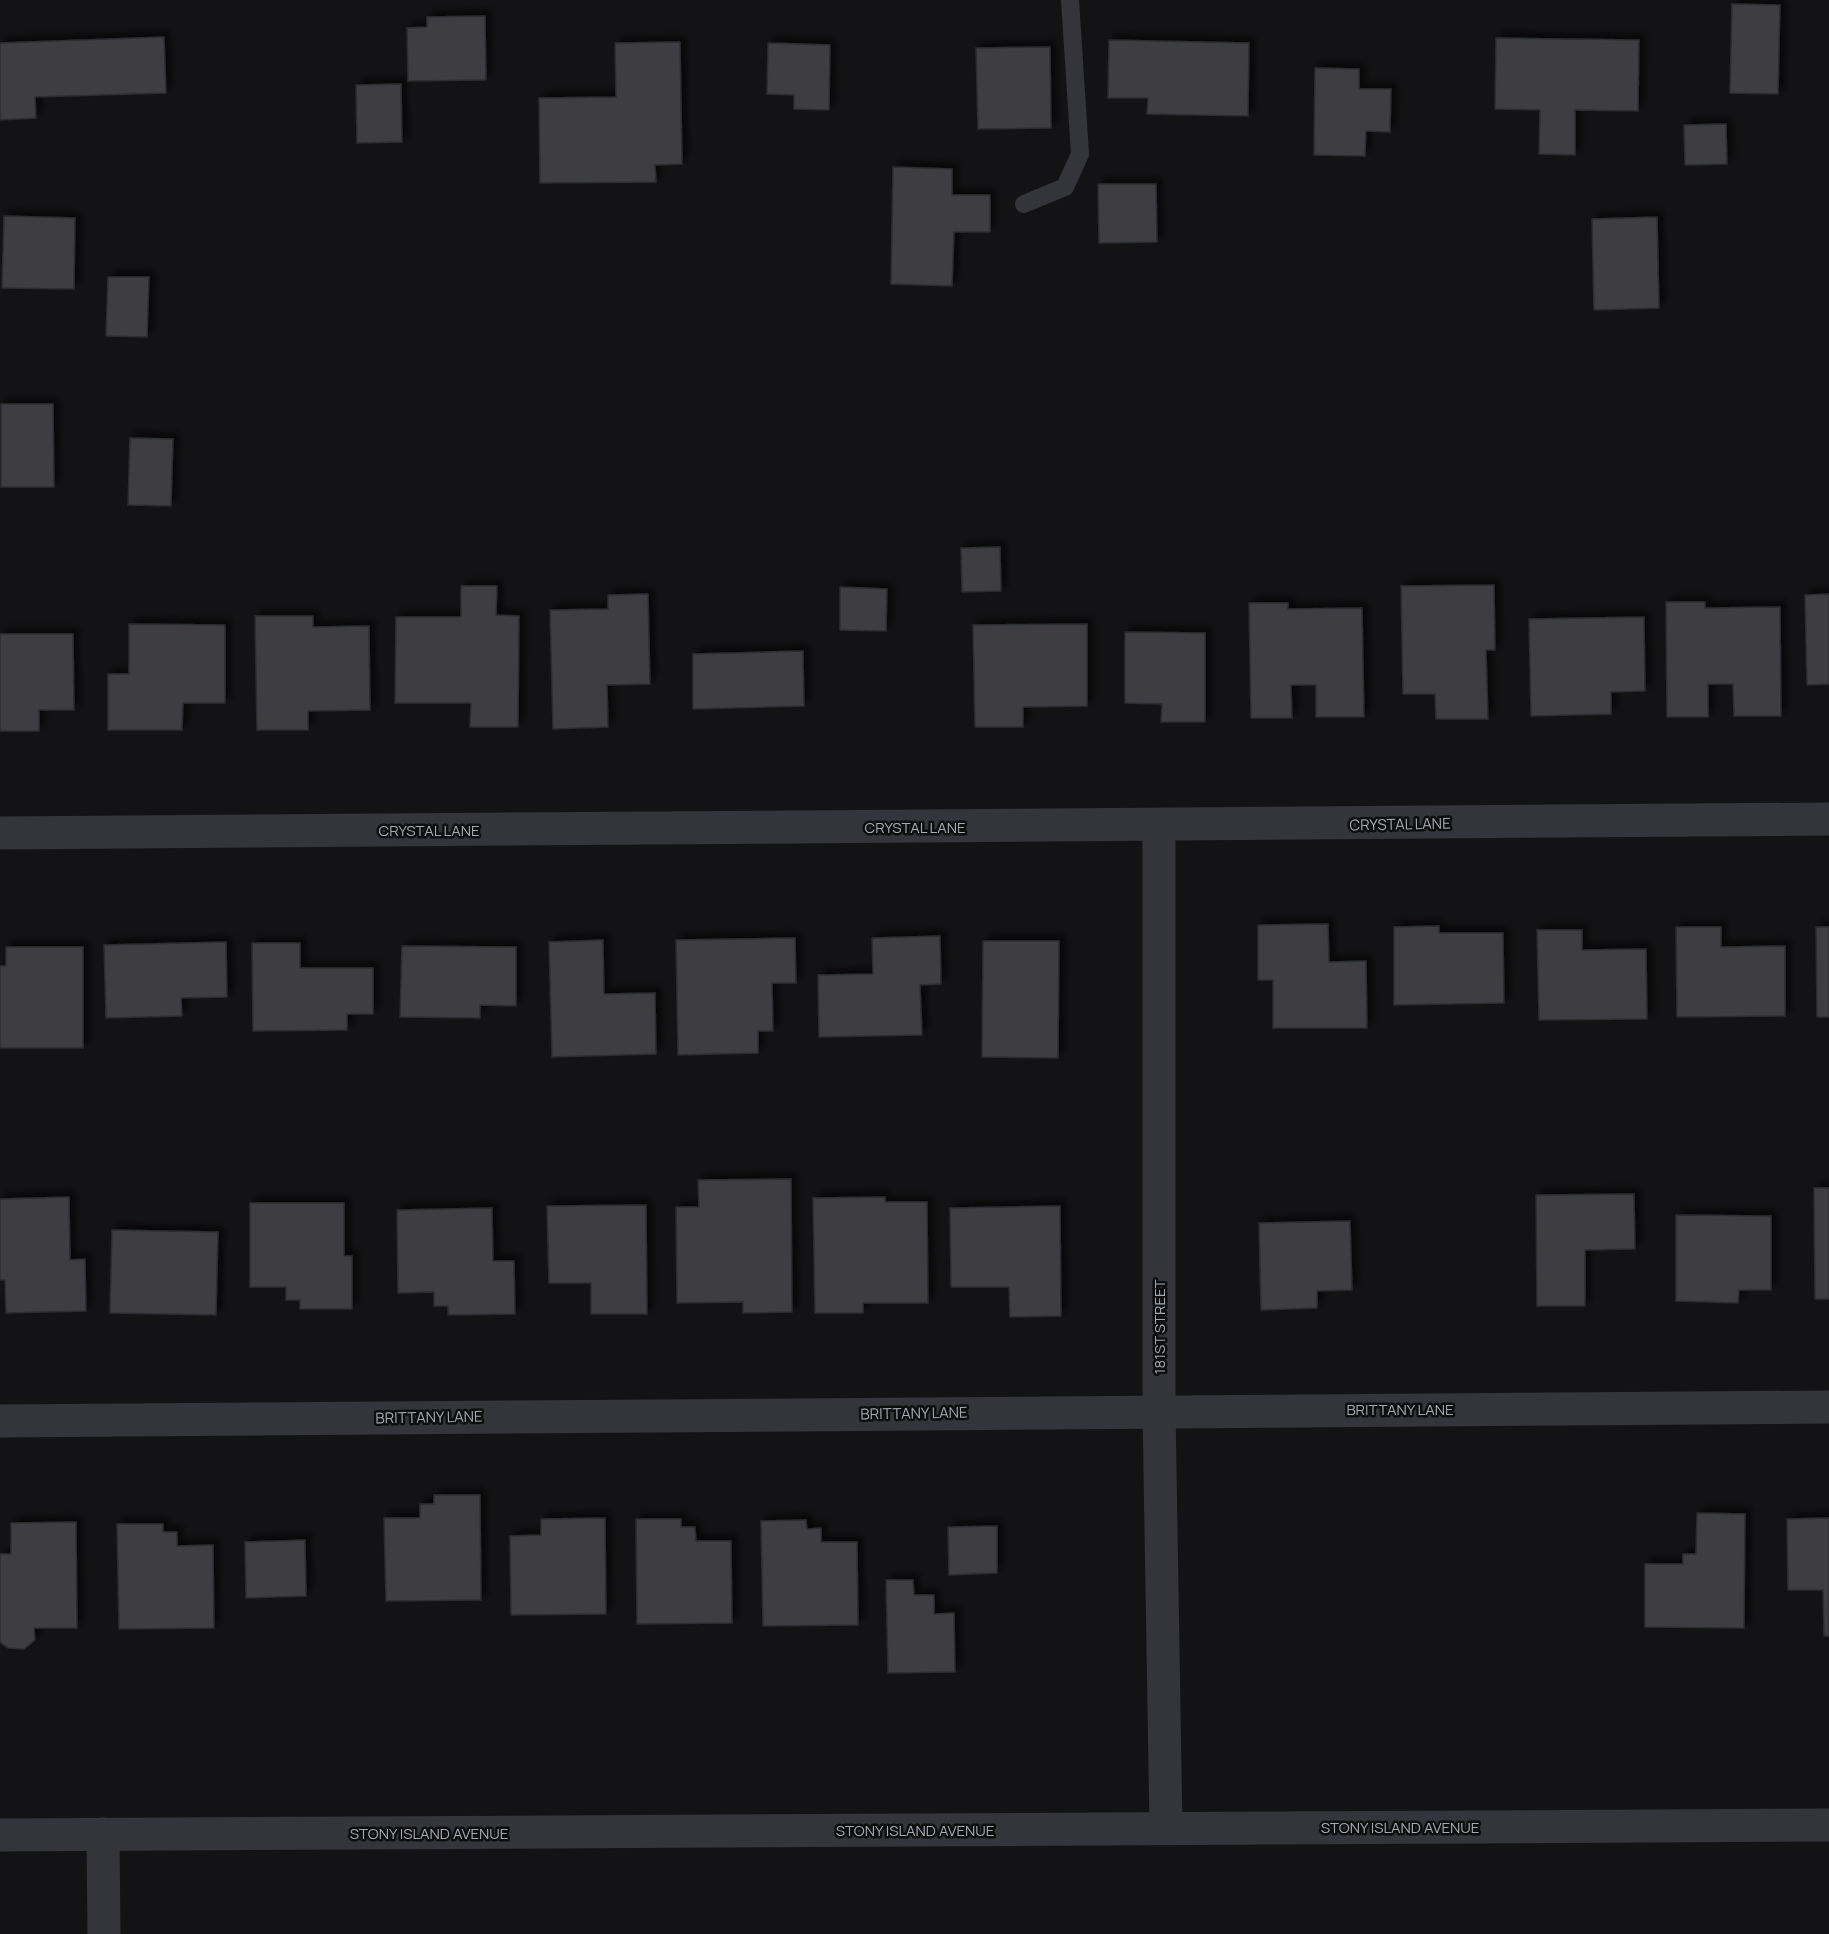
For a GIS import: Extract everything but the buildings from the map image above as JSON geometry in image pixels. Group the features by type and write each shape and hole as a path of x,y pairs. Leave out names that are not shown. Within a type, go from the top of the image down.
{"street":[{"name":"CRYSTAL LANE","path":"0,833 1159,826 1829,819"},
{"name":"181ST STREET","path":"1159,826 1159,1410 1166,1828"},
{"name":"BRITTANY LANE","path":"0,1421 1159,1410 1829,1407"},
{"name":"STONY ISLAND AVENUE","path":"0,1835 1829,1825"},
{"path":"103,1834 104,1934"}],"lane":[{"path":"1024,204 1065,187 1080,154 1070,0"}]}
